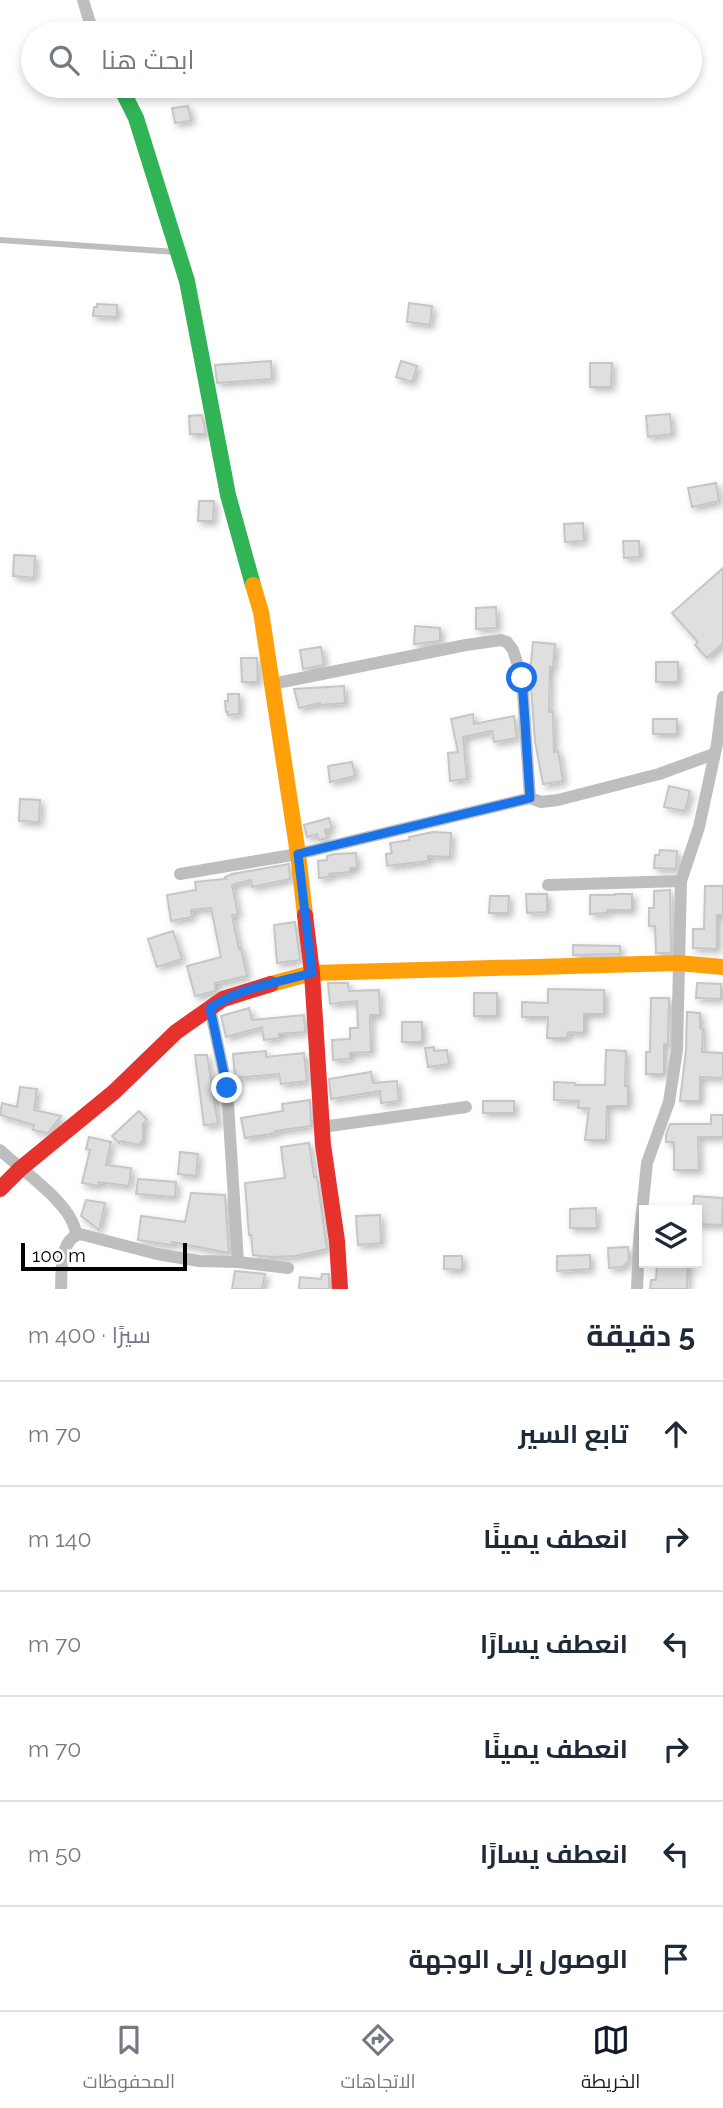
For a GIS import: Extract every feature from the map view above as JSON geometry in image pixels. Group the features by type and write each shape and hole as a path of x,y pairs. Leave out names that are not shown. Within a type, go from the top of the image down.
{"street":[{"path":"83,0 89,21"},
{"path":"126,98 136,118 187,281 228,495 261,612 298,854 312,973 322,1126 337,1241 340,1289"},
{"path":"272,684 466,645 502,640 507,642 513,650 522,678 530,798"},
{"path":"637,1289 647,1163 669,1102 677,1050 681,881 699,828 723,697"},
{"path":"180,874 298,854 530,798 541,802 558,800 659,774 714,754"},
{"path":"548,885 681,881"},
{"path":"0,1189 20,1169 114,1092 176,1032 223,999 249,990 312,973 678,963 723,967"},
{"path":"210,1008 227,1088 238,1262"},
{"path":"322,1126 466,1107"},
{"path":"0,1150 57,1200 69,1215 76,1234"},
{"path":"61,1289 65,1248 76,1234 87,1234 157,1254 199,1261 288,1268"}],"lane":[{"path":"0,240 178,252"}],"building":[{"path":"188,106 191,121 175,123 172,108"},
{"path":"409,303 432,306 430,325 407,322"},
{"path":"97,304 117,305 117,317 93,316"},
{"path":"271,361 272,379 217,383 215,365"},
{"path":"401,361 417,366 412,382 396,377"},
{"path":"590,363 612,363 611,387 590,387"},
{"path":"670,414 672,434 648,437 646,416"},
{"path":"202,415 206,434 190,434 189,416"},
{"path":"716,483 719,501 692,507 688,488"},
{"path":"199,501 214,501 213,521 198,521"},
{"path":"583,523 584,541 565,542 564,524"},
{"path":"623,541 639,541 640,557 624,558"},
{"path":"14,555 35,556 34,578 13,576"},
{"path":"723,568 723,643 707,658 695,645 698,642 672,613"},
{"path":"496,607 497,628 476,629 476,608"},
{"path":"415,626 440,628 440,641 414,644"},
{"path":"533,642 555,644 553,668 550,667 549,712 553,712 554,752 558,751 563,781 543,784 535,741 530,675"},
{"path":"321,647 324,665 303,669 300,650"},
{"path":"241,658 257,658 258,682 242,682"},
{"path":"656,662 678,662 678,682 656,682"},
{"path":"344,686 345,703 320,703 299,708 294,689"},
{"path":"228,694 239,694 239,714 228,715 226,712 225,701 228,701"},
{"path":"473,714 474,724 514,716 517,738 494,742 492,731 463,737 467,779 450,781 448,753 458,752 451,719"},
{"path":"653,719 677,719 677,734 653,734"},
{"path":"352,762 355,776 330,782 328,766"},
{"path":"669,786 690,791 685,811 664,807"},
{"path":"20,799 40,800 39,822 19,821"},
{"path":"329,818 332,828 325,830 327,838 319,840 317,834 307,837 304,825"},
{"path":"433,832 451,833 450,857 428,856 428,861 387,866 386,854 392,853 390,843"},
{"path":"660,850 677,851 676,869 654,868 655,855 659,855"},
{"path":"356,853 357,868 319,878 318,861 327,860 327,856 334,854"},
{"path":"289,864 290,879 252,887 251,880 232,885 238,914 232,915 247,976 215,983 215,991 195,996 187,966 221,957 211,908 191,910 192,917 171,921 167,895 196,890 195,882 226,879 225,877 232,874"},
{"path":"705,886 723,886 723,915 717,915 717,949 693,948 693,929 704,929"},
{"path":"670,890 671,953 656,953 655,926 649,926 649,908 654,908 654,891"},
{"path":"526,894 547,894 547,912 527,913"},
{"path":"632,894 632,910 607,910 608,913 590,914 590,895"},
{"path":"490,896 509,896 508,913 489,913"},
{"path":"295,922 300,960 277,963 274,925"},
{"path":"173,931 182,959 157,967 148,939"},
{"path":"573,945 620,946 620,954 573,955"},
{"path":"328,983 348,983 349,991 379,990 380,1015 370,1015 371,1052 350,1053 350,1059 333,1060 332,1040 350,1039 350,1028 358,1028 357,1001 330,1004"},
{"path":"697,983 721,984 721,999 696,998"},
{"path":"548,989 604,990 604,1014 584,1014 584,1033 568,1032 567,1038 547,1038 548,1017 522,1017 522,1002 548,1003"},
{"path":"474,993 497,993 497,1016 474,1016"},
{"path":"651,998 669,998 664,1074 646,1074 646,1052 650,1052"},
{"path":"249,1008 252,1020 304,1015 305,1032 279,1034 279,1038 264,1040 262,1027 226,1037 221,1016"},
{"path":"687,1012 700,1013 700,1028 703,1029 702,1052 723,1053 723,1078 700,1077 700,1101 680,1101"},
{"path":"402,1022 422,1022 422,1042 402,1042"},
{"path":"434,1047 434,1051 447,1050 449,1064 428,1067 425,1048"},
{"path":"606,1050 626,1051 625,1086 628,1086 628,1106 607,1106 606,1140 585,1140 589,1108 578,1108 579,1101 554,1100 554,1082 605,1085"},
{"path":"266,1051 266,1057 304,1053 307,1081 281,1084 279,1074 235,1078 233,1054"},
{"path":"195,1055 207,1055 218,1124 204,1125"},
{"path":"371,1072 373,1083 397,1081 399,1101 381,1103 380,1091 331,1099 329,1079"},
{"path":"20,1087 37,1089 34,1110 61,1116 48,1133 33,1130 34,1125 0,1115 2,1103 17,1107"},
{"path":"310,1100 311,1126 245,1138 241,1118 283,1111 282,1104"},
{"path":"483,1101 514,1101 514,1113 483,1113"},
{"path":"139,1111 147,1120 143,1124 143,1139 139,1145 121,1141 119,1143 112,1136"},
{"path":"711,1115 723,1115 723,1137 698,1137 699,1170 674,1170 674,1142 666,1142 670,1124 711,1124"},
{"path":"89,1137 111,1142 106,1165 131,1168 129,1186 82,1183 90,1150 86,1149"},
{"path":"309,1143 314,1177 317,1177 327,1249 295,1256 253,1255 245,1183 285,1178 281,1147"},
{"path":"180,1152 198,1154 196,1176 178,1174"},
{"path":"138,1179 176,1182 175,1197 136,1194"},
{"path":"191,1193 225,1195 229,1253 172,1242 171,1245 138,1240 141,1216 185,1222"},
{"path":"694,1196 723,1198 722,1225 702,1224 702,1205 693,1205"},
{"path":"86,1200 105,1203 99,1230 81,1216"},
{"path":"596,1208 597,1228 570,1228 570,1209"},
{"path":"380,1215 381,1243 358,1245 356,1216"},
{"path":"628,1247 629,1260 623,1267 609,1268 608,1248"},
{"path":"590,1255 590,1269 557,1271 557,1256"},
{"path":"444,1256 462,1256 462,1270 444,1269"},
{"path":"657,1268 688,1268 687,1289 650,1289 651,1280 656,1280"},
{"path":"235,1271 265,1274 262,1289 232,1289"},
{"path":"322,1274 329,1274 329,1289 299,1289 300,1277 321,1279"}],"traffic: fast":[{"path":"126,98 136,118 187,281 228,495 253,585"}],"traffic: slow":[{"path":"253,585 261,612 305,915"},
{"path":"271,984 312,973 678,963 723,967"}],"traffic: jam":[{"path":"305,915 312,973 323,1145 337,1241 340,1289"},
{"path":"0,1189 20,1169 114,1092 176,1032 223,999 271,984"}],"route":[{"path":"227,1088 210,1008 223,999 249,990 312,973 298,854 530,798 522,678"}]}
